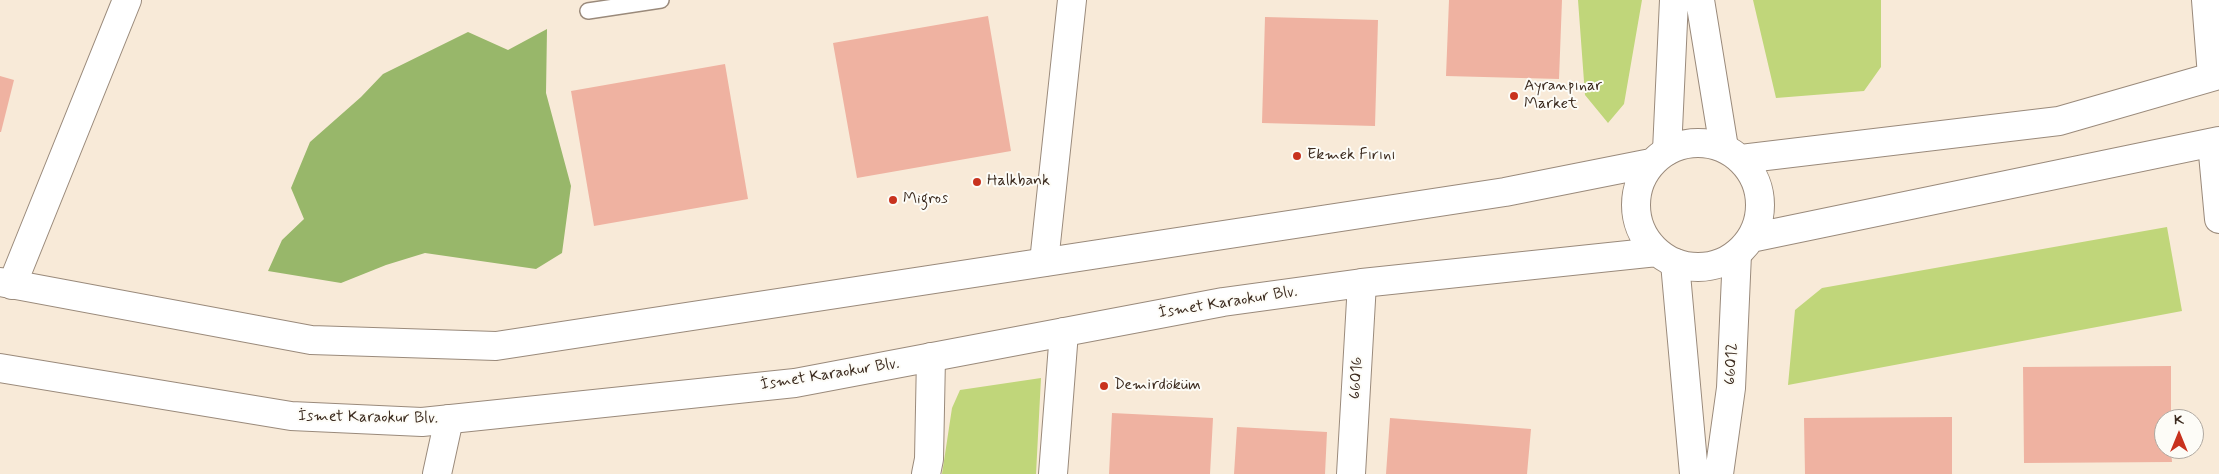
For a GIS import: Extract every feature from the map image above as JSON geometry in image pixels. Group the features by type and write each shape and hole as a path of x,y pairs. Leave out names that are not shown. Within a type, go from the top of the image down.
{"main road":[{"path":"127,0 6,284 311,340 496,346 1505,192 1659,157 1685,144 1705,143 1732,154 1754,176 1760,196 1760,218 1744,246"},
{"path":"1044,262 1072,0"},
{"path":"1674,0 1659,157 1640,180 1636,199 1637,219 1644,237 1666,258 1696,268 1718,264 1744,246 2215,142 2219,219"},
{"path":"1700,0 1732,154"},
{"path":"1732,154 2059,121 2216,75 2206,0"},
{"name":"66012","path":"1719,474 1731,388 1744,246"},
{"path":"1666,258 1694,474"},
{"name":"İsmet Karaokur Blv.","path":"0,368 291,416 422,422 795,383 1223,302 1362,283 1666,258"},
{"name":"66016","path":"1352,474 1362,283"},
{"path":"1053,474 1064,332"},
{"path":"926,474 929,459 931,357"},
{"path":"437,474 449,419"}],"lane":[{"path":"588,11 661,0"}],"green space":[{"path":"1578,0 1642,0 1624,104 1608,123 1585,95"},
{"path":"1753,0 1881,0 1881,67 1864,91 1776,98"},
{"path":"547,29 546,93 571,186 562,253 536,269 425,253 386,265 341,283 268,271 282,240 304,219 291,188 310,142 361,97 383,74 468,32 508,50"},
{"path":"2167,227 2182,311 1788,385 1795,310 1822,288"},
{"path":"1041,378 1036,474 942,474 952,408 960,390"}],"building":[{"path":"1449,0 1562,0 1559,79 1446,76"},
{"path":"988,16 1011,151 857,178 833,43"},
{"path":"1265,17 1378,20 1375,126 1262,123"},
{"path":"725,64 748,199 594,226 571,91"},
{"path":"0,76 14,80 1,132 0,132"},
{"path":"2171,366 2171,409 2154,409 2154,459 2172,459 2172,462 2024,463 2023,367"},
{"path":"1112,413 1213,418 1210,474 1109,474"},
{"path":"1952,417 1952,474 1805,474 1804,418"},
{"path":"1390,418 1531,429 1527,474 1386,474"},
{"path":"1237,427 1327,432 1325,474 1234,474"}],"place":[{"name":"Ayranpınar Market","path":"1514,96"},
{"name":"Ekmek Fırını","path":"1297,156"},
{"name":"Halkbank","path":"977,182"},
{"name":"Migros","path":"893,200"},
{"name":"Demirdöküm","path":"1104,386"}]}
